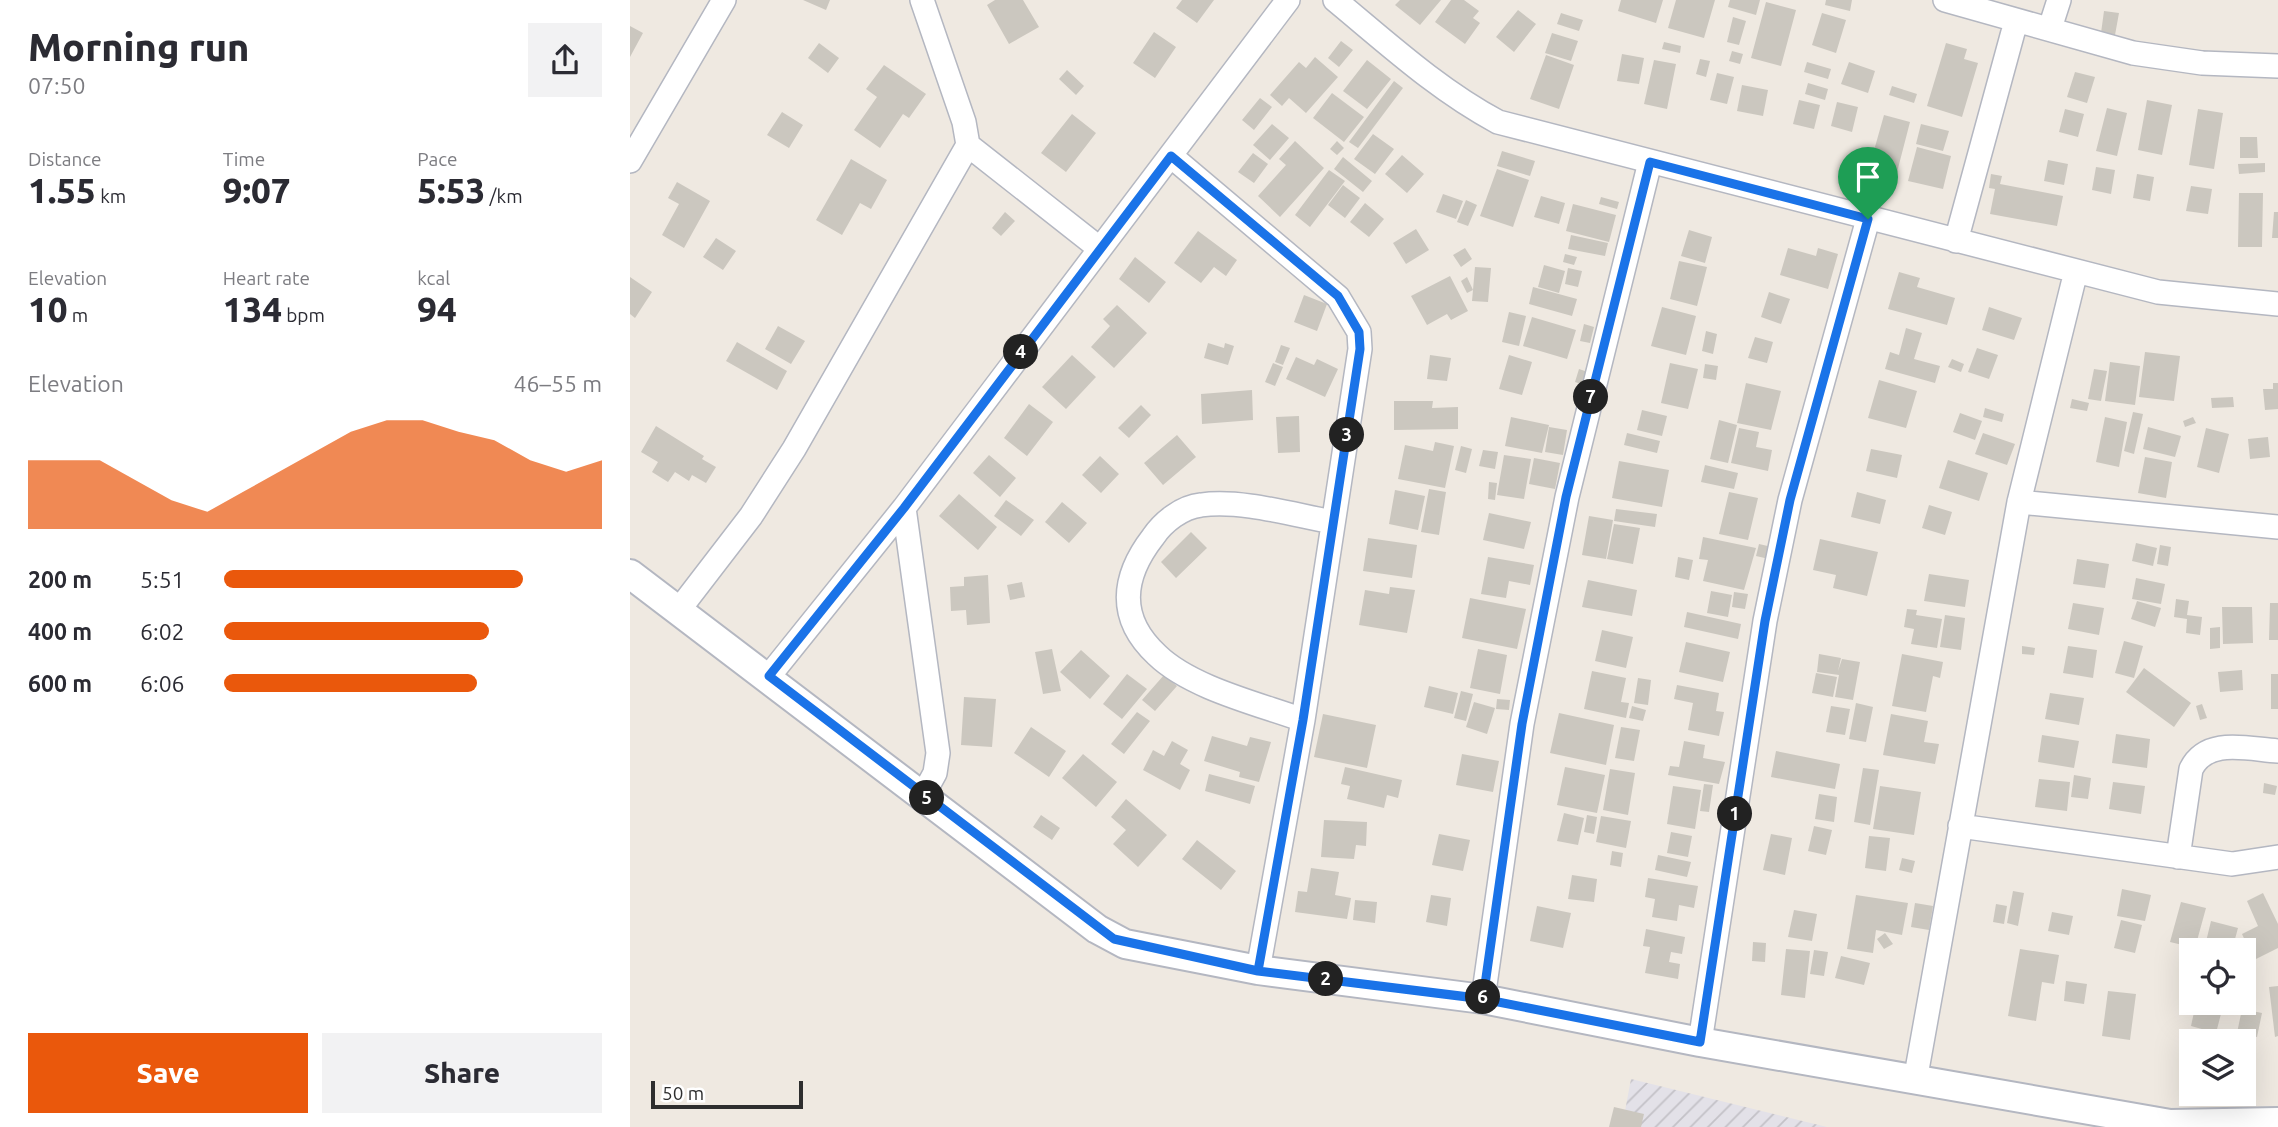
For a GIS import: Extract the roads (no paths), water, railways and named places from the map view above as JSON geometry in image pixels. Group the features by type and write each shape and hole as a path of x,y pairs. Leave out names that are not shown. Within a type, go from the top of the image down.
{"street":[{"path":"630,161 724,0"},
{"path":"678,611 751,516 794,449 968,145 964,122 922,0"},
{"path":"769,676 904,508 1288,0"},
{"path":"1335,0 1427,75 1498,122 1955,242 2158,292 2278,304"},
{"path":"1945,0 2133,53 2202,63 2278,66"},
{"path":"2050,28 2059,0"},
{"path":"1955,242 2016,21"},
{"path":"968,145 1099,248"},
{"path":"1171,156 1338,296 1354,322 1360,349 1303,720 1258,971"},
{"path":"1483,999 1522,724 1566,497 1650,162"},
{"path":"1700,1042 1773,581 1790,500 1868,219"},
{"path":"1915,1081 2019,502 2076,271"},
{"path":"2019,502 2278,527"},
{"path":"1303,720 1216,688 1157,656 1135,628 1128,603 1130,573 1159,528 1174,516 1199,505 1251,507 1333,522"},
{"path":"904,508 938,752 934,773 923,795"},
{"path":"630,574 769,676 1114,939 1258,971 1483,999 1700,1042 2170,1126 2278,1122"},
{"path":"2178,857 2190,769 2196,759 2206,750 2220,747 2278,751"},
{"path":"1960,826 2232,864 2278,857"}]}
